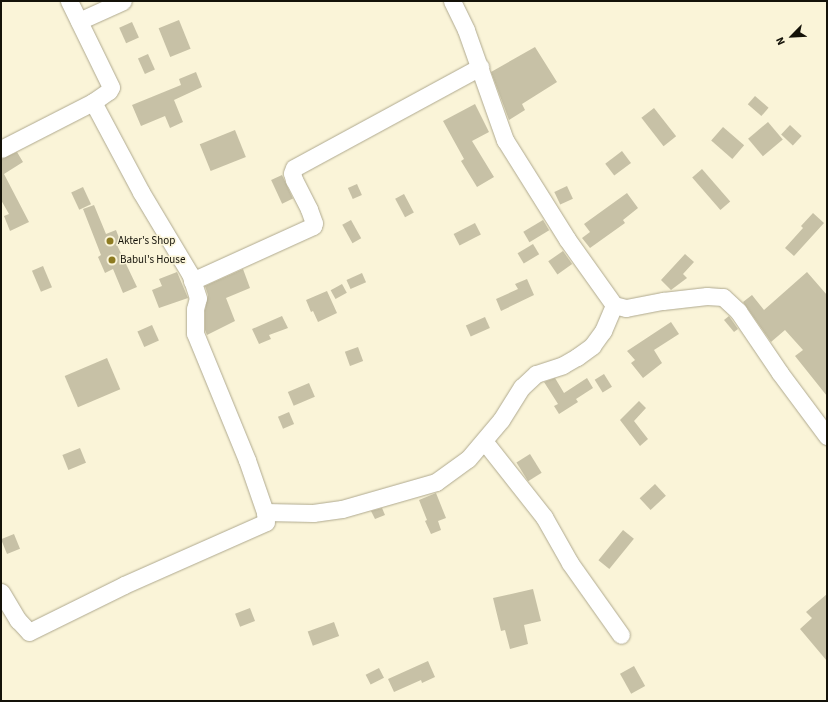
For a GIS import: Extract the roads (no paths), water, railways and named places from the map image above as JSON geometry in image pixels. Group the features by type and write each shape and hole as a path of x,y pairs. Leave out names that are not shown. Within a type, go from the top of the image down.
{"street":[{"path":"1,149 93,102 111,88 69,1"},
{"path":"79,22 123,1"},
{"path":"452,1 466,30 505,140 567,239 614,305 626,308 685,298 707,296 724,297 738,311 780,373 827,436"},
{"path":"192,281 313,226 314,223 309,209 294,180 292,173 294,168 480,67"},
{"path":"1,592 18,620 29,632 124,585 266,522 265,512 247,460 196,333 195,309 198,298 192,281 141,192 93,102"},
{"path":"265,512 313,513 342,508 436,482 468,460 501,420 522,387 536,374 563,365 592,346 603,331 614,305"},
{"path":"484,441 544,517 570,563 621,636"}],"place":[{"name":"Akter's Shop","path":"110,241"},
{"name":"Babul's House","path":"112,260"}]}
